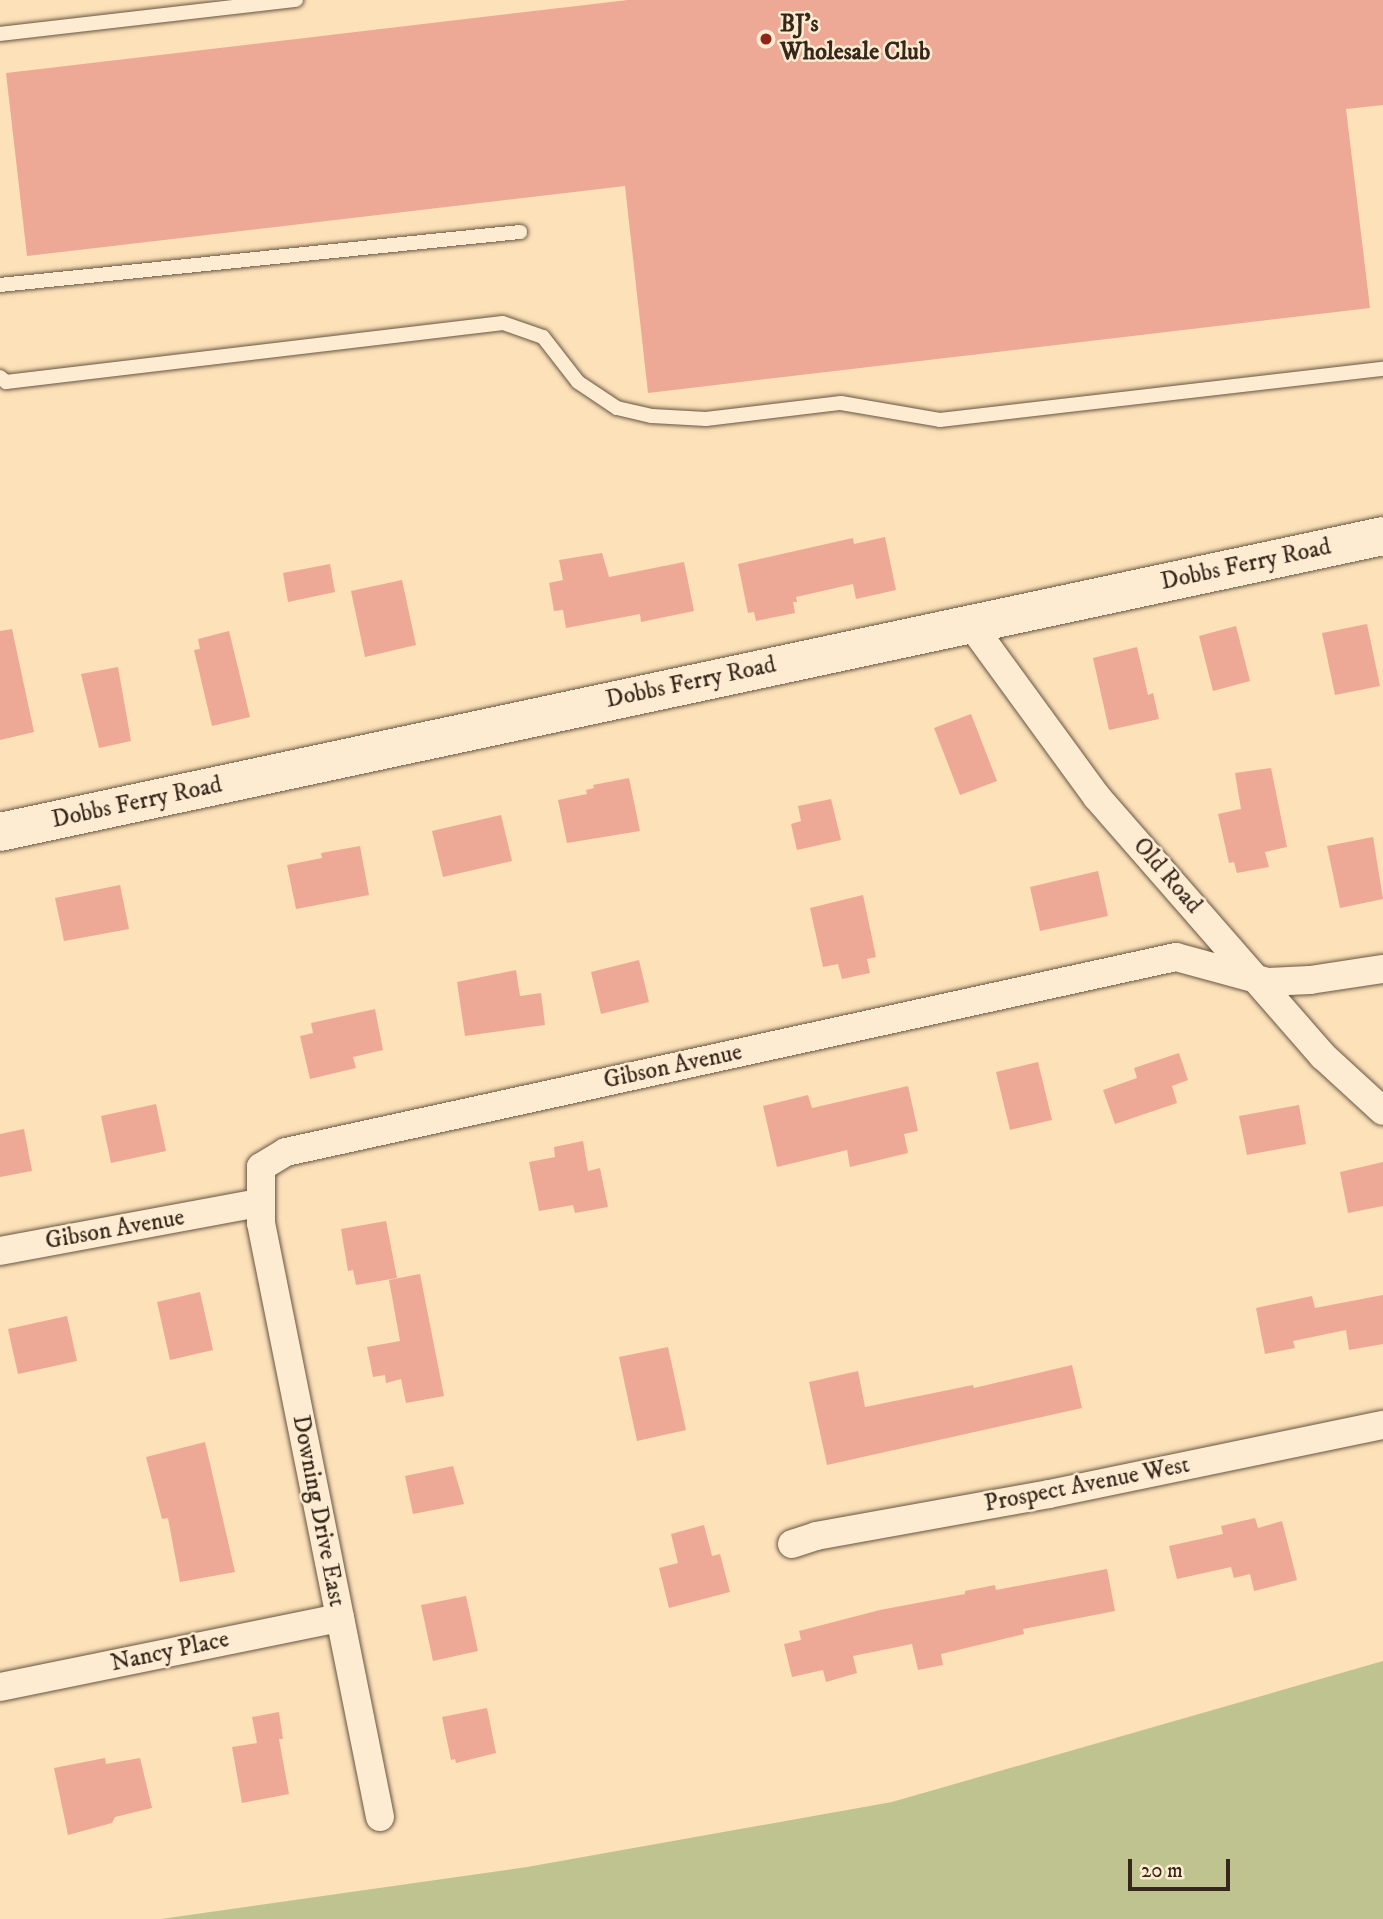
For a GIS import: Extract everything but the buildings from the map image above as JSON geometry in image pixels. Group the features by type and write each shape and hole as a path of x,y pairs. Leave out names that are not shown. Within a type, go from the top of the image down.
{"main road":[{"name":"Dobbs Ferry Road","path":"0,832 1383,536"}],"street":[{"name":"Old Road","path":"970,623 1097,797 1323,1056 1383,1111"},
{"name":"Gibson Avenue","path":"0,1251 260,1203 261,1167 286,1152 1176,957 1268,982 1310,980 1383,969"},
{"name":"Downing Drive East","path":"260,1203 261,1223 380,1817"},
{"name":"Prospect Avenue West","path":"792,1544 816,1536 1049,1494 1383,1424"},
{"name":"Nancy Place","path":"0,1687 340,1618"}],"lane":[{"path":"0,34 296,0"},
{"path":"0,285 520,232"},
{"path":"0,377 6,382 503,323 543,337 578,382 617,408 652,416 706,419 841,402 940,420 1383,369"}],"green space":[{"path":"1383,1661 1383,1919 161,1919 527,1867 892,1802"}],"place":[{"name":"BJ's Wholesale Club","path":"766,39"}]}
